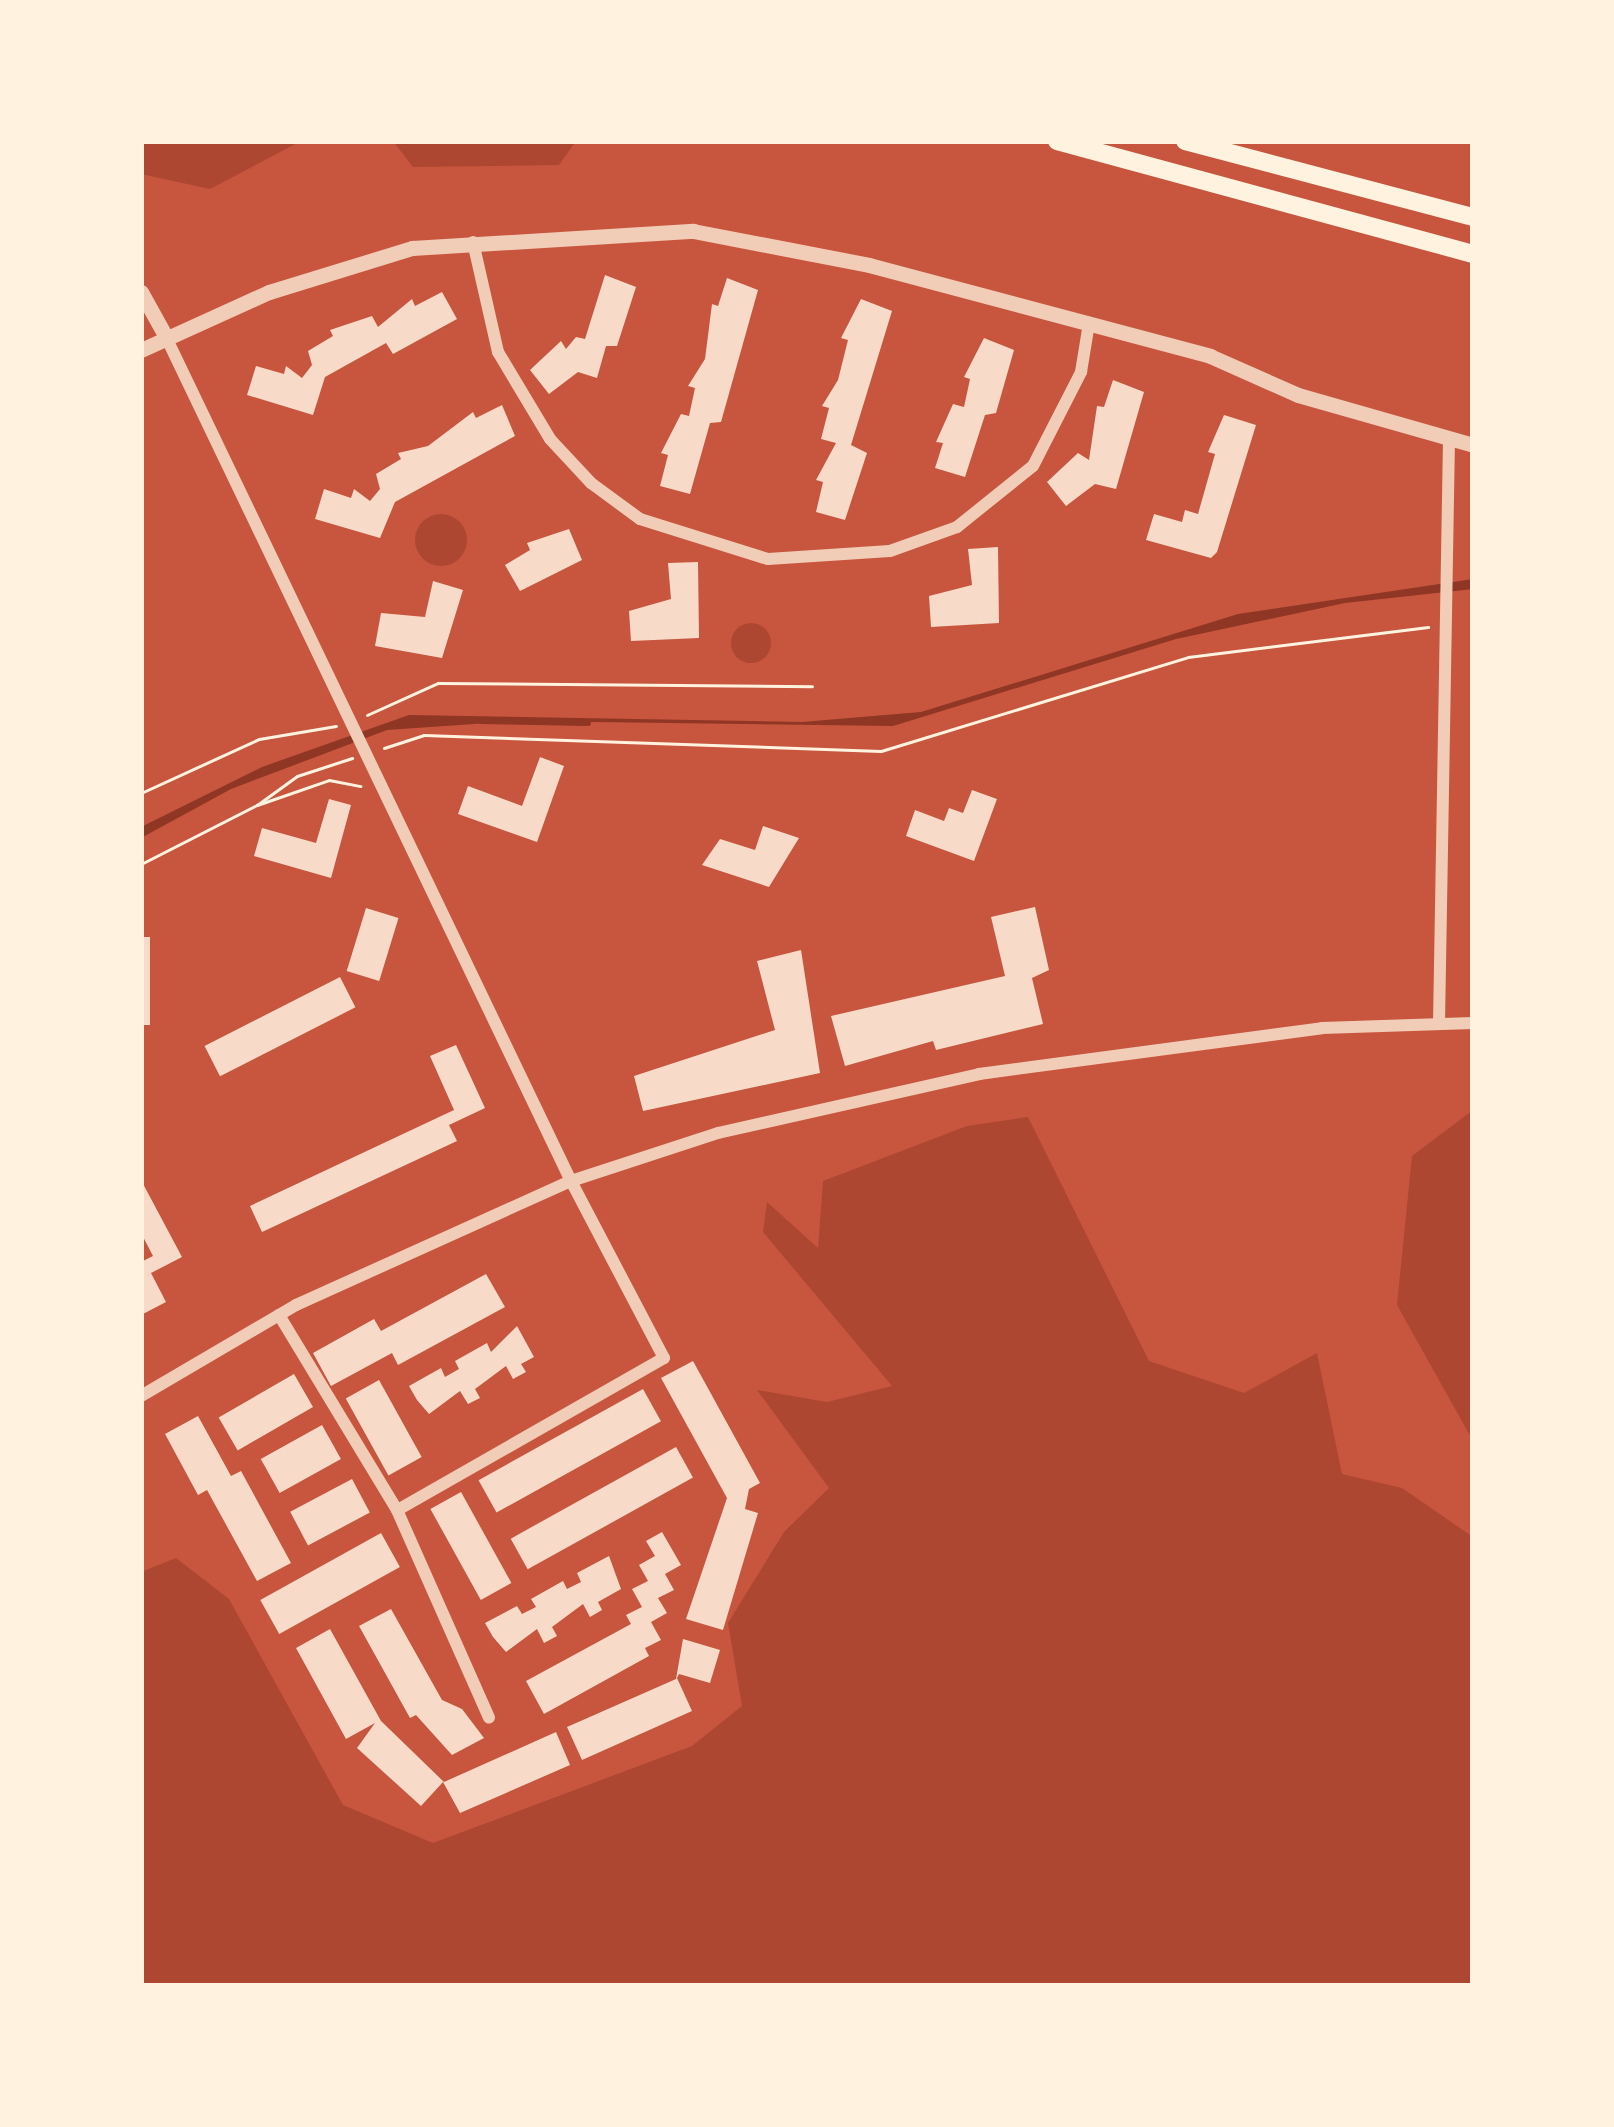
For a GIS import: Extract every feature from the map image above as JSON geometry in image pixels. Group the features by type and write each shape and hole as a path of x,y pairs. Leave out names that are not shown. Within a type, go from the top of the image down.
{"highway":[{"path":"1057,141 1473,254"},
{"path":"1185,141 1473,218"}],"street":[{"path":"141,350 331,273 412,248 693,231 869,265 1210,356 1298,395 1473,445"},
{"path":"472,242 498,352 550,439 590,483 640,519 768,559 890,550 957,527 1034,466 1081,372 1089,323"},
{"path":"141,292 344,694 571,1180 664,1358 397,1510"},
{"path":"1439,1024 1449,440"},
{"path":"141,1396 279,1315 571,1180 718,1133 979,1074 1322,1028 1473,1023"},
{"path":"279,1315 397,1510 489,1718"}],"path":[{"path":"382,749 424,735 881,751 1188,657 1422,623 1445,637"},
{"path":"359,718 438,683 812,686"},
{"path":"141,793 259,739 341,724"},
{"path":"257,805 297,776 360,756"},
{"path":"141,864 257,805 329,780 364,787"}],"shaded area":[{"path":"141,141 301,141 210,189 141,174"},
{"path":"393,141 576,141 559,165 413,167"},
{"path":"441,514 459,522 467,540 459,558 441,566 423,558 415,540 423,522"},
{"path":"1473,579 1473,589 1345,603 1176,639 893,726 519,721 387,730 231,789 141,838 141,827 262,767 409,715 802,722 921,712 1238,614"},
{"path":"751,623 765,629 771,643 765,657 751,663 737,657 731,643 737,629"},
{"path":"1473,1110 1473,1441 1397,1305 1412,1156"},
{"path":"1028,1117 1149,1361 1244,1393 1317,1353 1342,1474 1402,1488 1473,1537 1473,1986 141,1986 141,1572 176,1558 229,1599 343,1805 433,1843 692,1746 742,1706 728,1623 784,1532 829,1488 757,1390 827,1402 892,1386 763,1232 767,1202 818,1248 823,1181 967,1126"}],"building":[{"path":"605,275 636,287 617,346 606,346 597,378 578,372 549,394 530,370 561,341 566,349 576,337 585,339"},
{"path":"727,278 758,290 721,422 710,423 690,494 660,486 668,455 661,453 681,414 689,416 695,388 688,386 705,359 712,304 718,306"},
{"path":"442,292 457,319 393,354 386,343 325,377 313,415 247,395 256,366 284,374 286,366 302,378 312,365 308,351 333,336 330,330 372,316 378,327 412,299 415,306"},
{"path":"861,299 892,311 851,445 867,453 845,520 816,512 823,482 816,480 836,443 821,439 829,408 822,406 838,380 848,340 841,338"},
{"path":"984,338 1014,350 996,413 985,415 965,477 935,468 943,443 936,442 953,404 964,407 970,379 964,377"},
{"path":"1113,380 1144,392 1116,489 1095,484 1066,506 1047,482 1078,453 1089,460 1097,406 1104,407"},
{"path":"502,405 515,436 395,502 380,538 315,519 324,489 351,498 354,489 370,501 380,489 376,474 401,459 398,453 428,446 473,412 476,418"},
{"path":"1224,415 1256,425 1217,552 1211,558 1146,540 1154,514 1182,522 1185,510 1198,514 1215,454 1208,452"},
{"path":"569,529 582,560 520,591 505,565 530,550 527,543"},
{"path":"998,547 999,623 931,627 929,596 972,585 968,549"},
{"path":"698,562 699,638 631,641 629,611 671,599 668,563"},
{"path":"433,581 463,590 442,658 375,646 381,613 425,617"},
{"path":"540,757 564,766 537,842 458,814 468,786 522,806"},
{"path":"972,790 997,799 974,861 906,836 915,810 944,821 949,808 963,813"},
{"path":"329,799 351,805 331,878 254,856 262,828 316,843"},
{"path":"763,826 799,838 769,887 702,865 720,839 755,850"},
{"path":"1035,907 1049,970 1032,978 1043,1024 936,1050 933,1041 845,1066 831,1016 1005,976 991,917"},
{"path":"366,908 399,918 379,981 347,971"},
{"path":"141,937 150,937 150,1025 141,1025"},
{"path":"801,950 820,1073 643,1111 634,1076 775,1030 757,961"},
{"path":"340,977 355,1007 220,1076 205,1046"},
{"path":"456,1045 485,1108 449,1125 457,1141 262,1232 250,1206 454,1110 430,1056"},
{"path":"141,1180 182,1257 151,1273 166,1302 141,1315 141,1262 153,1256 141,1233"},
{"path":"486,1274 505,1307 398,1365 392,1353 331,1386 313,1353 374,1319 381,1331"},
{"path":"517,1326 534,1357 521,1364 526,1372 513,1379 506,1366 475,1389 480,1398 468,1404 460,1391 429,1414 409,1386 441,1368 445,1377 459,1369 455,1361 487,1343 491,1352"},
{"path":"693,1361 760,1483 749,1489 745,1509 758,1513 723,1630 686,1619 727,1498 661,1378"},
{"path":"294,1374 313,1407 238,1450 219,1418"},
{"path":"379,1380 422,1457 388,1475 346,1398"},
{"path":"643,1389 661,1421 497,1513 479,1480"},
{"path":"198,1416 231,1476 241,1471 291,1563 257,1581 207,1490 198,1495 165,1434"},
{"path":"322,1425 341,1459 280,1493 261,1459"},
{"path":"676,1447 693,1478 528,1569 511,1539"},
{"path":"352,1479 370,1513 308,1545 290,1512"},
{"path":"461,1492 511,1583 481,1600 430,1509"},
{"path":"662,1532 681,1565 665,1574 674,1590 658,1598 667,1613 651,1622 661,1640 645,1648 649,1656 544,1714 526,1681 631,1624 626,1615 642,1607 632,1589 648,1581 639,1565 655,1556 646,1541"},
{"path":"381,1533 400,1567 279,1634 260,1600"},
{"path":"609,1556 621,1589 598,1602 602,1610 590,1617 583,1604 552,1627 557,1636 544,1643 537,1629 506,1652 493,1637 485,1623 517,1606 522,1614 536,1607 531,1599 563,1581 567,1589 581,1582 577,1573"},
{"path":"391,1609 442,1700 462,1709 484,1738 452,1755 416,1715 410,1718 359,1626"},
{"path":"330,1629 381,1721 444,1782 556,1732 570,1765 460,1813 443,1782 421,1806 357,1748 375,1723 346,1739 296,1648"},
{"path":"683,1639 720,1650 710,1683 679,1674 677,1678 692,1711 582,1760 567,1727 676,1679"}],"waterway":[{"path":"481,721 588,723"}]}
